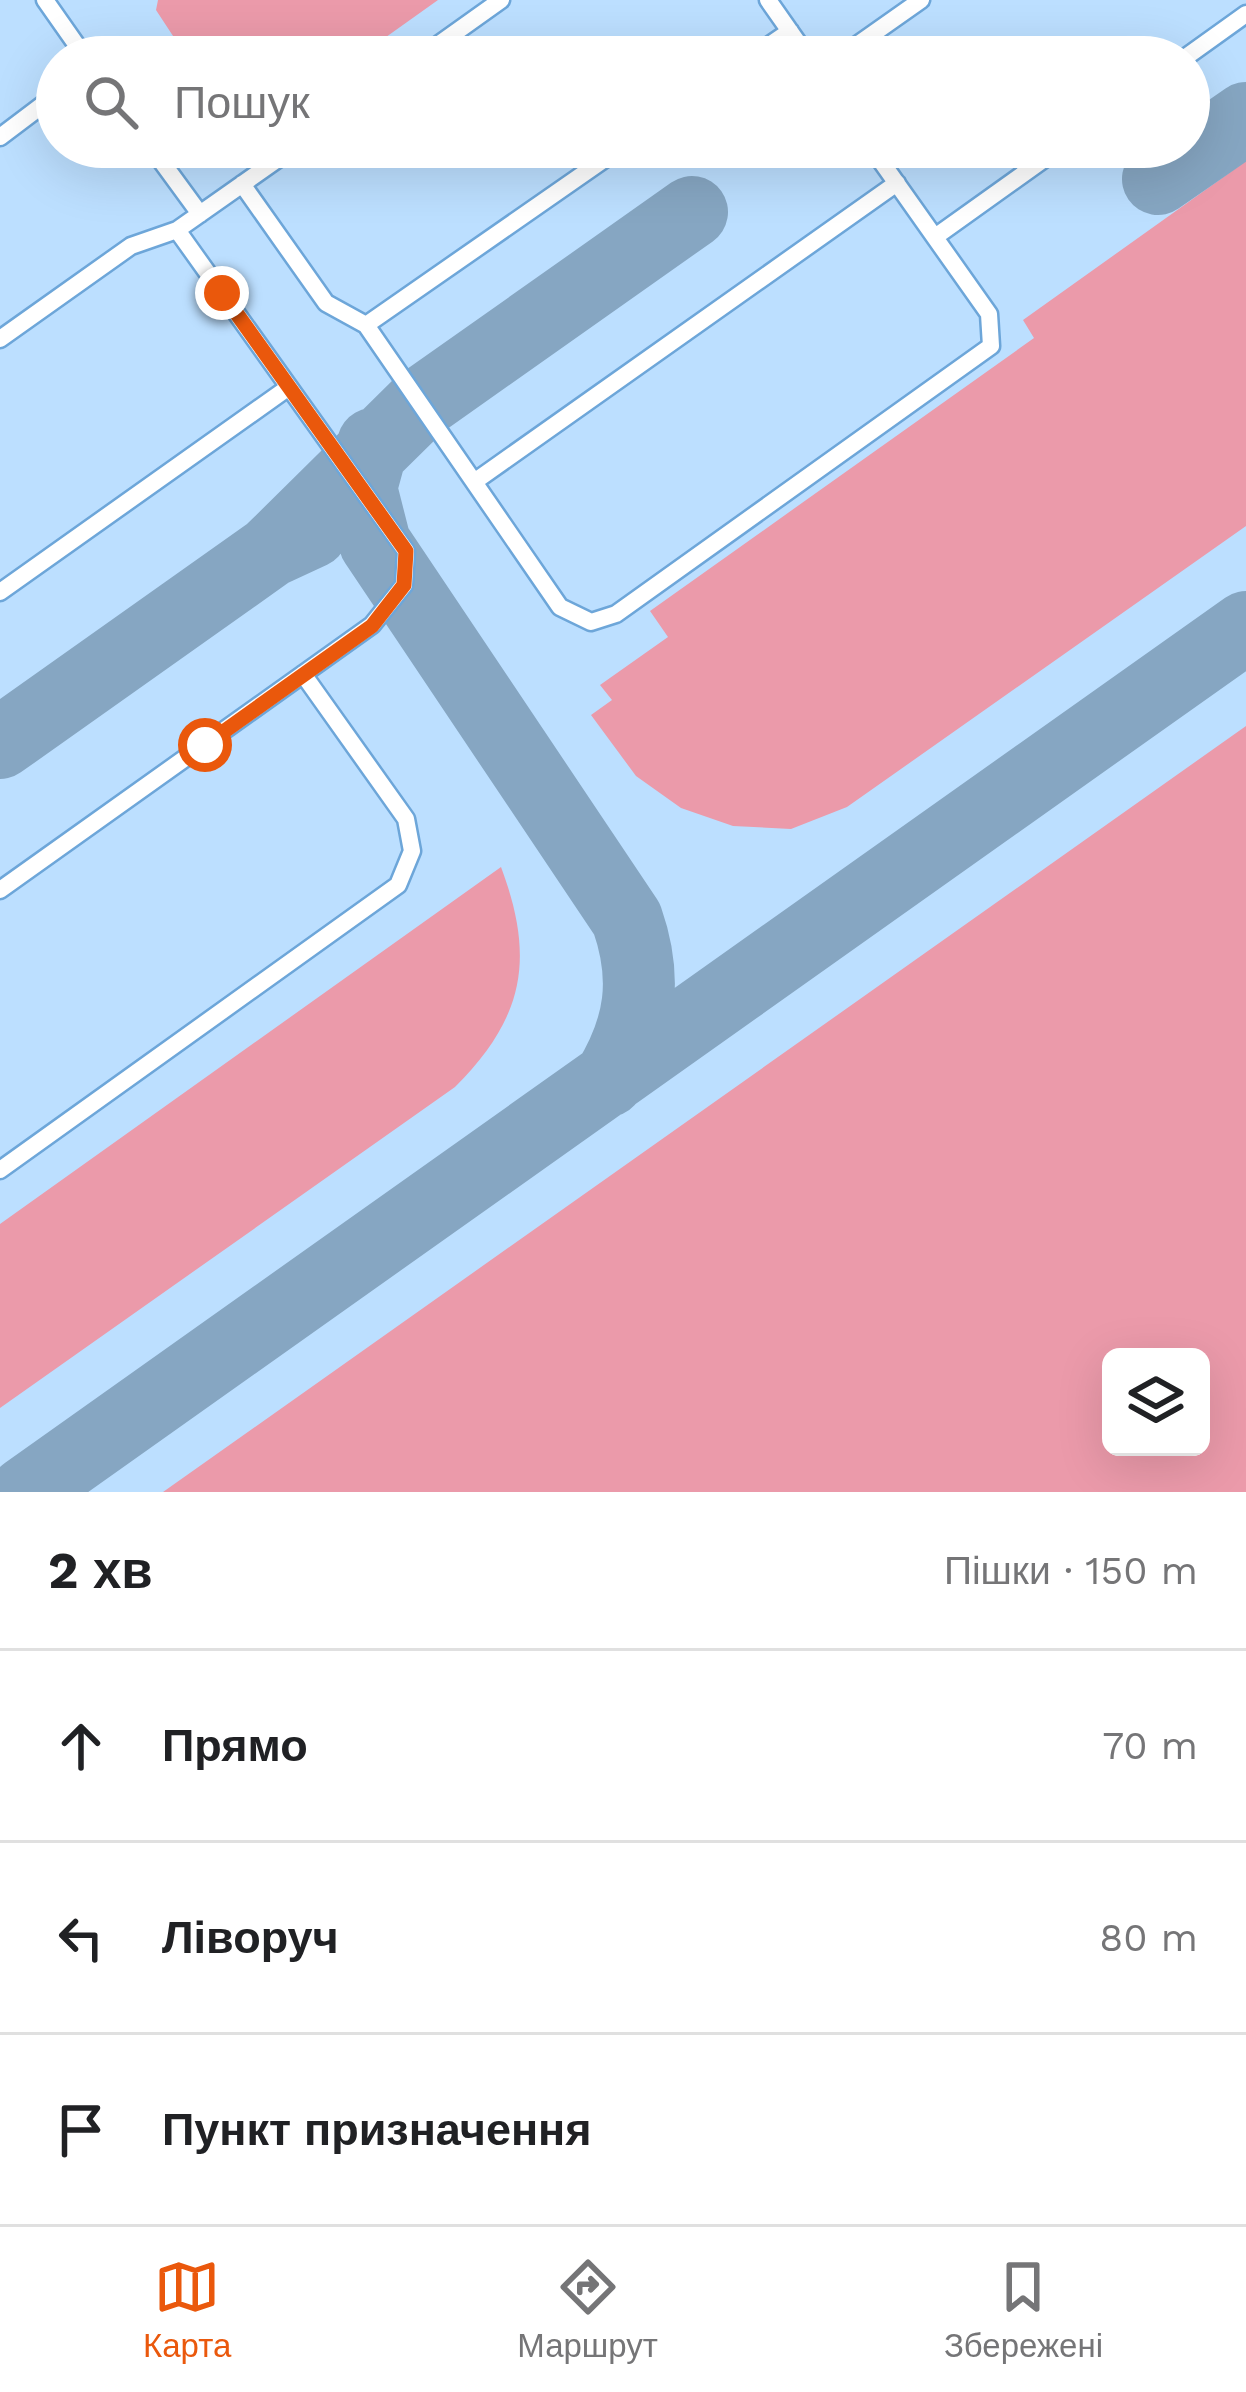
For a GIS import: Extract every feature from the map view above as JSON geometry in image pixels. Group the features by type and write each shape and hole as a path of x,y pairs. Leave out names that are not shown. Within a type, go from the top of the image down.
{"lane":[{"path":"45,0 70,36"},
{"path":"450,36 501,0"},
{"path":"768,0 793,36"},
{"path":"870,36 921,0"},
{"path":"1210,40 1246,14"},
{"path":"783,36 790,31"},
{"path":"0,137 36,110"},
{"path":"166,168 200,214"},
{"path":"0,338 130,246 177,230 265,168"},
{"path":"366,325 592,168"},
{"path":"242,184 326,303 366,325 560,607 581,620 604,620 984,354 994,323 887,168"},
{"path":"935,237 1032,168"},
{"path":"474,482 897,183"},
{"path":"0,890 388,610 404,585 406,551 177,230"},
{"path":"0,592 289,387"},
{"path":"0,1170 398,885 412,850 406,819 303,674"}],"shaded area":[{"path":"158,0 438,0 387,36 173,36 156,10"},
{"path":"1246,161 1246,526 847,807 791,829 733,826 681,808 636,776 591,715 612,700 600,685 668,637 650,611 1034,338 1023,320"},
{"path":"1246,726 1246,1492 163,1492"},
{"path":"501,867 518,930 517,985 496,1036 455,1087 0,1408 0,1224"}],"taxiway":[{"path":"1210,143 1246,118"},
{"path":"1158,179 1174,168"},
{"path":"271,551 420,404 692,212"},
{"path":"373,444 361,488 375,543 627,919 638,962 638,1002 628,1041 608,1081"},
{"path":"0,743 271,551 312,532"},
{"path":"26,1492 1246,627"}],"route":[{"path":"205,745 372,626 404,585 406,551 222,293"}]}
